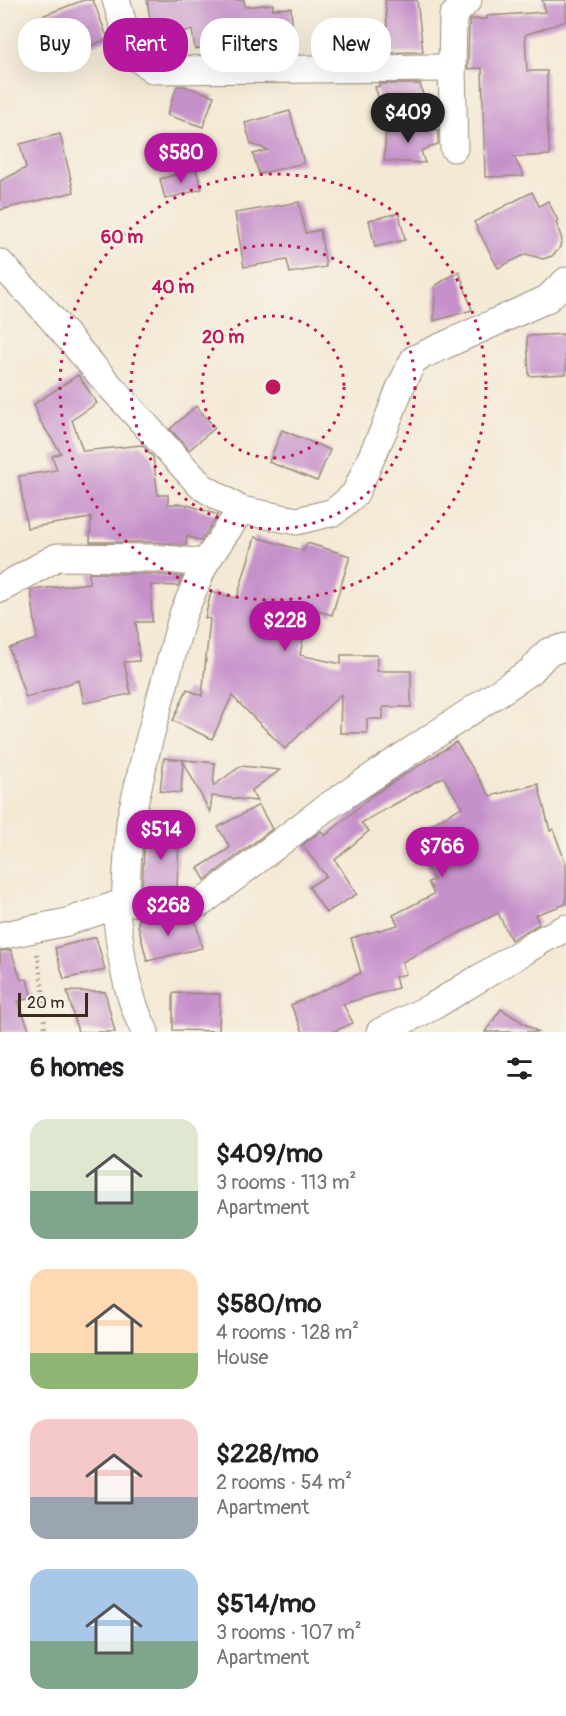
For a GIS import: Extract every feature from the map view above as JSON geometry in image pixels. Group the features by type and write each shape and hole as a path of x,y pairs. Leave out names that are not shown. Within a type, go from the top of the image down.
{"street":[{"path":"116,0 132,54 154,70 452,68"},
{"path":"454,148 453,16 468,0"},
{"path":"0,263 201,486 241,510 297,521 334,512 354,494 414,359 547,299 566,281"},
{"path":"145,1032 135,1012 122,966 116,911 125,902 130,821 183,614 205,563 241,510"},
{"path":"0,589 57,557 154,558 205,563"},
{"path":"0,936 67,922 125,902 201,903 324,809 531,671 548,652 566,647"},
{"path":"380,1032 432,1006 566,928"}],"path":[{"path":"33,929 43,990 45,1032"}],"building":[{"path":"84,0 93,0 103,26 103,41 91,46 91,18 37,18"},
{"path":"147,0 244,0 245,7 273,4 273,9 291,8 292,18 200,18 200,48 195,49 192,30 188,31 188,18 150,18"},
{"path":"385,0 417,0 423,52 391,53 391,18 386,18"},
{"path":"542,0 566,0 566,21 525,35 527,71 547,71 550,155 514,157 524,176 485,177 482,68 468,69 469,22 472,19 487,19 487,16 546,12"},
{"path":"379,84 420,84 423,95 382,108 375,87"},
{"path":"177,86 184,86 214,96 203,127 167,115"},
{"path":"290,111 304,163 259,174 253,154 268,150 251,144 245,123"},
{"path":"386,127 438,130 438,144 421,151 425,163 384,161"},
{"path":"60,134 74,192 0,210 0,181 26,168 20,144"},
{"path":"196,169 202,189 165,199 160,179"},
{"path":"532,192 539,206 548,201 558,221 556,222 562,240 559,249 552,256 543,259 526,254 498,268 474,222"},
{"path":"299,202 305,233 320,230 326,267 290,273 287,260 244,267 235,213"},
{"path":"399,213 405,240 375,247 369,220"},
{"path":"459,271 472,310 434,321 435,286"},
{"path":"566,334 566,374 529,376 527,336"},
{"path":"78,375 97,403 72,420 83,451 142,445 153,457 158,495 168,495 168,504 185,504 218,515 201,541 187,536 186,545 154,542 90,542 91,518 27,528 19,476 57,470 52,456 61,453 40,421 34,404"},
{"path":"196,406 215,428 189,450 170,429"},
{"path":"282,430 330,450 317,481 269,462"},
{"path":"255,537 304,551 307,543 350,556 332,615 309,608 300,655 341,664 341,655 377,655 377,671 411,671 411,707 383,707 383,719 367,719 367,733 340,733 341,694 285,749 232,696 212,739 173,721 187,689 202,696 210,619 205,618 211,592 237,598"},
{"path":"89,573 182,577 178,586 151,585 152,622 136,622 139,661 124,662 131,694 84,703 79,680 26,698 9,648 37,639 31,590 89,583"},
{"path":"456,742 490,796 538,784 550,831 553,829 566,864 566,904 535,915 539,924 511,940 498,913 402,962 406,974 395,977 398,988 343,1004 353,1023 333,1032 303,1032 291,1005 361,973 351,938 398,925 393,915 434,894 428,882 434,880 409,837 462,807 443,777 361,823 369,831 335,860 357,894 326,913 309,887 326,876 302,845 321,831 325,836 373,795"},
{"path":"164,758 215,763 213,786 241,766 280,770 251,791 257,801 212,796 210,812 183,761 181,793 160,791"},
{"path":"259,805 272,829 205,880 198,868 230,848 218,827"},
{"path":"145,835 179,837 177,887 142,886"},
{"path":"139,918 195,919 202,948 147,961 138,925"},
{"path":"96,937 105,970 64,979 55,948"},
{"path":"11,950 21,980 27,979 32,998 18,1001 30,1032 0,1032 0,951"},
{"path":"67,991 105,992 115,1032 78,1032"},
{"path":"173,993 220,994 219,1031 173,1030"},
{"path":"501,1009 538,1032 485,1032"}]}
